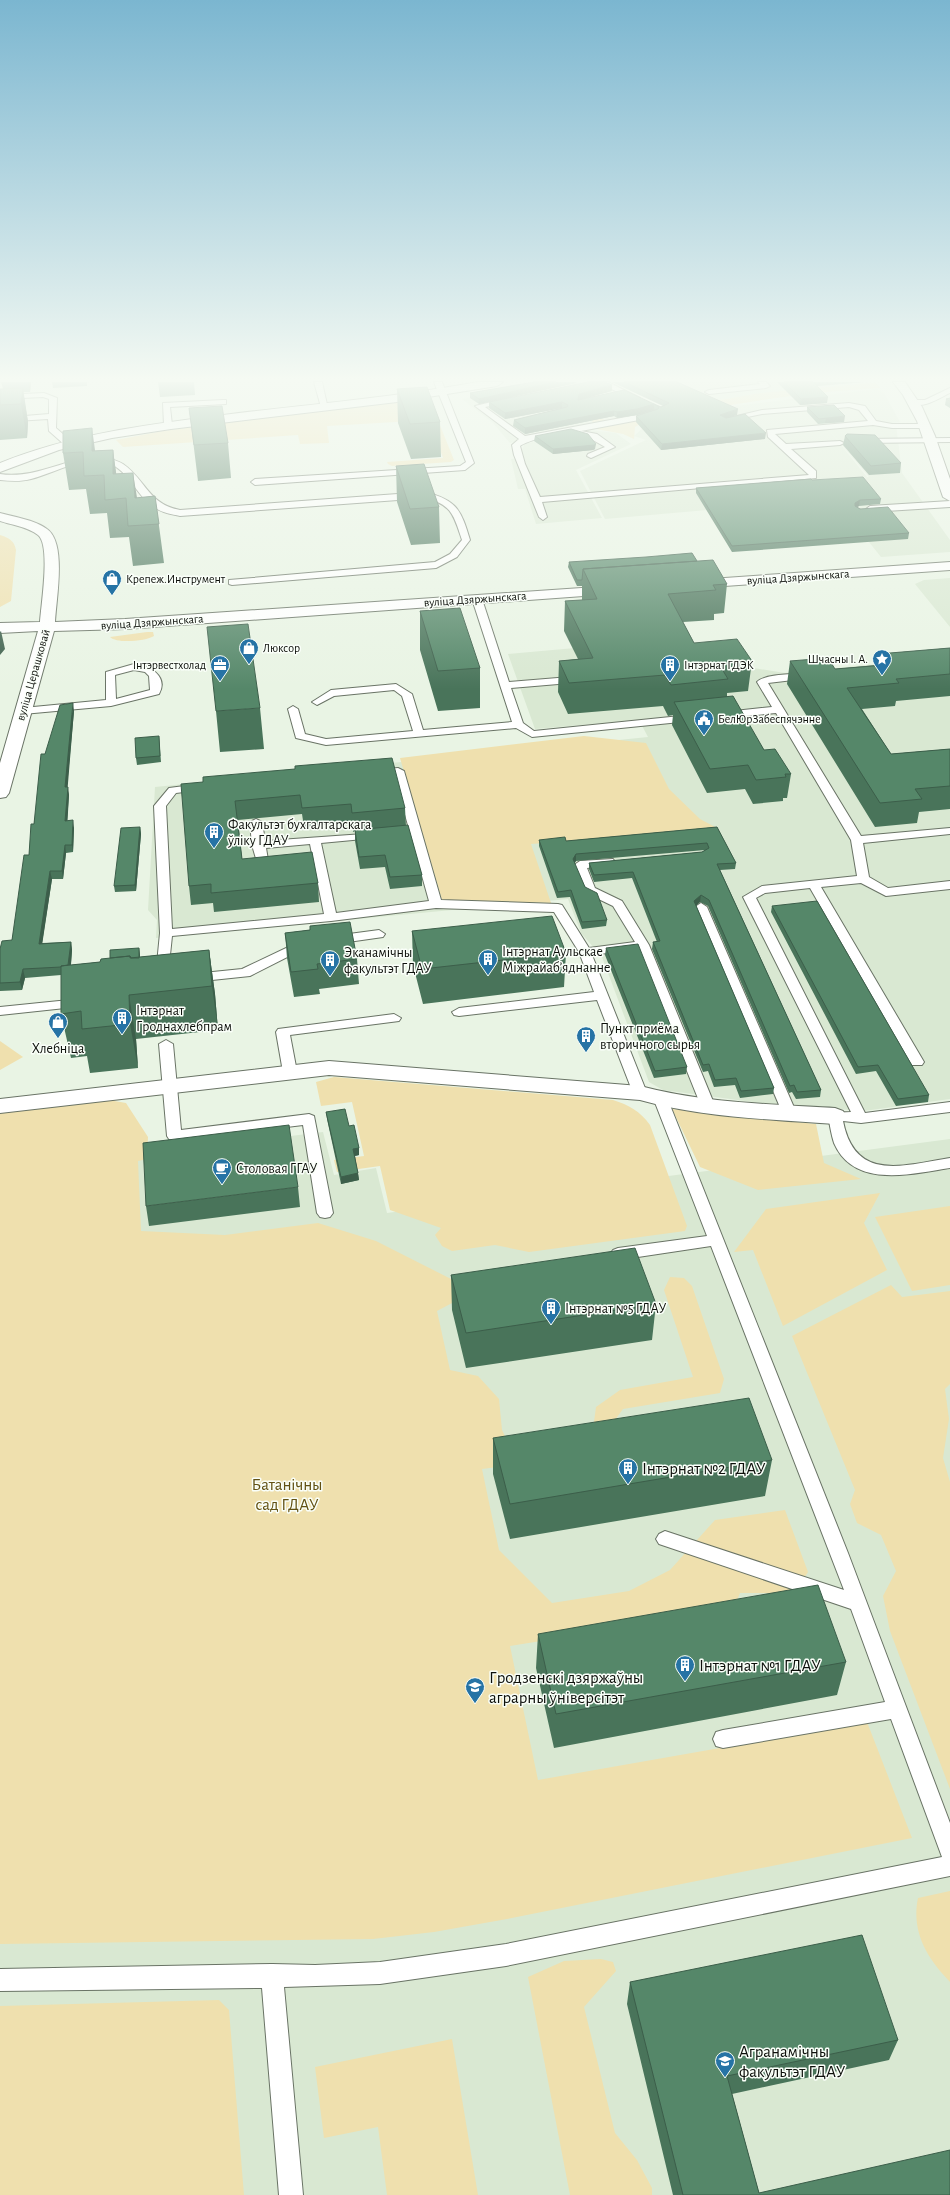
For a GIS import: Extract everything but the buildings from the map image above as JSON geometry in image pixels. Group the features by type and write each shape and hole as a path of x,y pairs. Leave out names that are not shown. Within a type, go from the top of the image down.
{"street":[{"path":"945,484 950,497"},
{"name":"вуліца Церашковай","path":"0,517 34,527 43,532 51,544 47,628 0,793"},
{"name":"вуліца Дзяржынскага","path":"684,584 950,566"},
{"name":"вуліца Дзяржынскага","path":"0,628 47,628 623,589"},
{"path":"0,1106 329,1068 640,1093 662,1100 708,1106 835,1116"}],"lane":[{"path":"137,484 159,509 174,513 425,495 441,498 456,510 466,540 457,554 448,561 436,565 232,582"},
{"path":"530,484 538,500 543,517"},
{"path":"538,500 716,484"},
{"path":"859,510 950,504"},
{"path":"477,599 507,686 518,725"},
{"path":"23,711 111,703 136,698 155,692 156,686 154,673 150,670 135,668 116,671 110,674 111,703"},
{"path":"815,675 765,680 762,682 857,840 863,879"},
{"path":"507,686 570,680"},
{"path":"317,702 331,693 396,687 407,694 419,733"},
{"path":"293,709 300,736 326,742 518,725 532,734 701,717"},
{"path":"716,716 778,710"},
{"path":"367,773 398,771 410,831 436,904"},
{"path":"212,786 173,790 160,806 166,933 159,983 245,973 299,945 379,934"},
{"path":"256,822 258,845 263,866"},
{"path":"857,840 950,831"},
{"path":"258,845 384,834"},
{"path":"315,840 331,917"},
{"path":"618,861 580,865 590,890 618,904 643,945 708,1106"},
{"path":"861,1118 749,897 762,890 863,879 886,892 950,885"},
{"path":"813,884 917,1062"},
{"path":"166,933 331,917 436,904 558,908 585,952 640,1093"},
{"path":"700,907 789,1112"},
{"path":"585,952 643,945"},
{"path":"459,1012 601,995"},
{"path":"0,1011 90,1001"},
{"path":"290,1072 283,1032 394,1018"},
{"path":"166,1044 174,1136 309,1119 325,1213"},
{"path":"662,1100 857,1603 950,1850"},
{"path":"950,1106 861,1118 835,1116 842,1145 849,1156 857,1164 878,1171 950,1163"},
{"path":"600,1257 716,1240"},
{"path":"665,1539 857,1603"},
{"path":"724,1739 896,1709"},
{"path":"0,1980 380,1973 430,1967 506,1955 950,1866"},
{"path":"272,1975 291,2195"}],"shaded area":[{"path":"517,484 584,484 602,518 536,524 525,489 518,489"},
{"path":"587,484 821,484 832,499 605,519"},
{"path":"823,484 910,484 950,540 950,552 881,557"},
{"path":"950,578 950,627 915,584 924,580"},
{"path":"642,642 672,655 785,673 950,657 950,1099 864,1111 760,1103 663,1090 649,1082 602,957 581,933 568,899 156,938 157,920 148,910 155,787 648,737 639,720 535,729 508,654"},
{"name":"Гродзенскі дзяржаўны аграрны ўніверсітэт","path":"323,1132 334,1175 376,1168 387,1213 950,1139 950,2195 0,2195 0,1172"}],"green space":[{"path":"0,535 11,540 16,550 11,601 0,607"},
{"path":"153,632 154,636 132,641 119,640 110,637"},
{"path":"584,736 646,743 669,789 700,819 717,828 574,844 569,841 531,844 551,903 442,900 400,758"},
{"path":"0,1041 23,1057 0,1070"},
{"path":"334,1077 613,1100 624,1104 638,1112 650,1125 687,1226 685,1231 529,1252 495,1245 452,1251 442,1246 435,1235 441,1228 390,1210 380,1166 337,1172 334,1160 364,1156 352,1102 321,1106 316,1082"},
{"name":"Батанічны сад ГДАУ","path":"103,1099 126,1103 148,1137 147,1159 138,1161 141,1231 225,1235 318,1223 376,1241 457,1282 454,1302 437,1311 450,1370 478,1376 499,1399 502,1430 513,1452 577,1439 594,1422 596,1407 620,1390 693,1377 664,1290 670,1277 684,1278 692,1286 724,1379 720,1393 623,1409 609,1428 505,1466 482,1469 499,1550 552,1603 629,1591 670,1570 715,1520 785,1510 808,1572 794,1593 740,1593 733,1610 510,1646 538,1780 867,1722 912,1838 507,1919 434,1932 373,1939 0,1944 0,1112"},
{"path":"672,1109 816,1124 824,1163 861,1179 758,1190 700,1167"},
{"path":"880,1193 864,1223 887,1270 783,1326 753,1250 734,1252 766,1209"},
{"path":"950,1206 950,1285 912,1291 875,1217"},
{"path":"891,1285 902,1297 950,1291 950,1384 945,1389 949,1419 943,1458 950,1482 950,1789 890,1631 883,1596 896,1571 881,1535 857,1523 850,1504 855,1490 792,1336"},
{"path":"950,1891 950,1982 934,1964 923,1944 919,1933 916,1910 918,1898"},
{"path":"601,1959 613,1962 616,1971 584,2007 615,2133 637,2160 652,2188 652,2195 570,2195 528,1977 564,1961"},
{"path":"219,2000 229,2010 244,2195 0,2195 0,2006"},
{"path":"452,2039 478,2195 387,2195 378,2127 324,2138 315,2067"}],"place":[{"name":"Крепеж.Инструмент","path":"112,596"},
{"name":"Люксор","path":"249,665"},
{"name":"Шчасны І. А.","path":"882,676"},
{"name":"Інтэрвестхолад","path":"220,682"},
{"name":"Інтэрнат ГДЭК","path":"670,682"},
{"name":"БелЮрЗабеспячэнне","path":"704,736"},
{"name":"Факультэт бухгалтарскага ўліку ГДАУ","path":"214,849"},
{"name":"Інтэрнат Аульскае Міжрайабʼяднанне","path":"488,976"},
{"name":"Эканамічны факультэт ГДАУ","path":"330,977"},
{"name":"Інтэрнат Гроднахлебпрам","path":"122,1035"},
{"name":"Хлебніца","path":"58,1039"},
{"name":"Пункт приёма вторичного сырья","path":"586,1053"},
{"name":"Столовая ГГАУ","path":"222,1185"},
{"name":"Інтэрнат №5 ГДАУ","path":"551,1325"},
{"name":"Інтэрнат №2 ГДАУ","path":"628,1485"},
{"name":"Інтэрнат №1 ГДАУ","path":"685,1682"},
{"name":"Гродзенскі дзяржаўны аграрны ўніверсітэт","path":"475,1704"},
{"name":"Агранамічны факультэт ГДАУ","path":"725,2078"}]}
